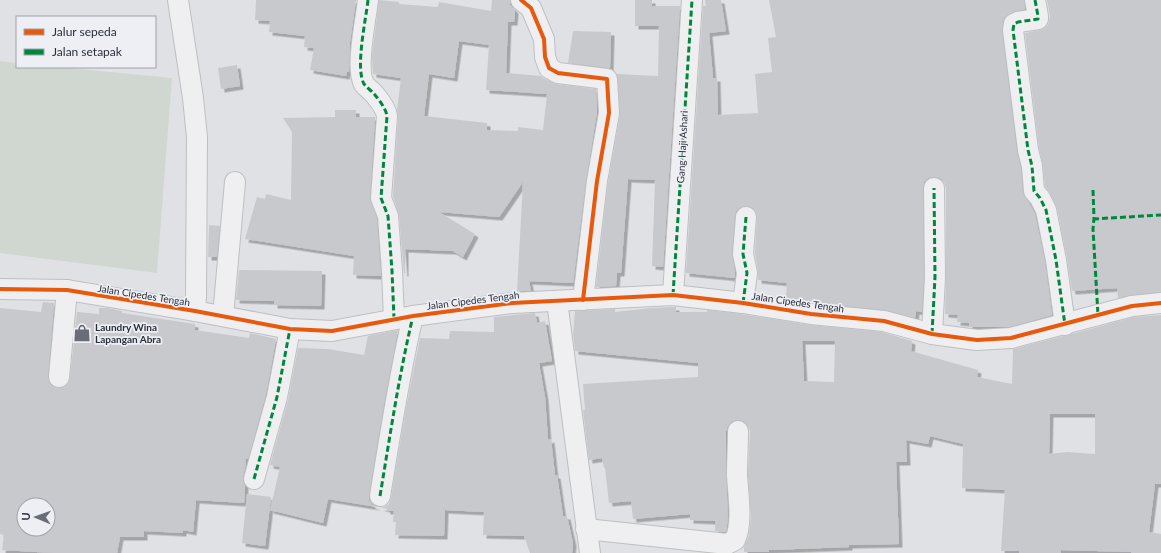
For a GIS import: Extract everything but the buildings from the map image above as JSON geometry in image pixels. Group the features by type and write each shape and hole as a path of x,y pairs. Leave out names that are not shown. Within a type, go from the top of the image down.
{"street":[{"path":"178,0 198,137 195,311"},
{"path":"368,0 361,60 362,77 365,85 375,94 386,111 387,116 386,151 383,164 381,198 388,216 392,271 403,317 403,357 399,390 380,496"},
{"path":"520,0 531,8 544,39 545,57 550,68 558,73 607,79 609,113 597,181 583,300"},
{"name":"Gang Haji Ashari","path":"673,295 692,0"},
{"path":"1035,0 1038,19 1018,22 1014,24 1013,30 1034,190 1046,210 1056,260 1065,325"},
{"path":"223,316 235,182"},
{"path":"932,334 935,277 934,188"},
{"path":"743,303 748,273 743,254 746,217"},
{"name":"Jalan Cipedes Tengah","path":"0,289 67,290 195,311 290,329 332,330 403,317 512,303 673,295 743,303 811,314 884,321 932,334 977,340 1012,338 1132,306 1161,303"},
{"path":"59,377 67,290"},
{"path":"557,301 590,553"},
{"path":"254,479 277,397 290,329"},
{"path":"586,529 727,544 735,540 738,534 739,518 737,475 738,431"}],"shaded area":[{"path":"0,61 16,63 16,68 69,68 172,78 157,273 0,253"}],"marked path":[{"path":"368,0 362,43 361,67 364,84 381,102 387,116 381,198 388,216 394,319"},
{"path":"673,295 692,0"},
{"path":"1035,0 1038,19 1018,22 1014,24 1013,30 1028,150 1032,166 1034,191 1040,198 1046,210 1056,260 1065,325"},
{"path":"932,334 935,277 934,188"},
{"path":"1093,190 1093,229 1098,315"},
{"path":"1093,219 1161,215"},
{"path":"743,303 747,273 743,254 746,217"},
{"path":"380,496 399,383 413,316"},
{"path":"254,479 277,397 290,329"}],"cycle path":[{"path":"521,0 531,8 544,39 545,57 549,68 558,73 607,79 609,113 597,181 583,300"},
{"path":"0,289 67,290 195,311 290,329 332,331 413,316 512,303 673,295 743,303 811,314 884,321 932,334 977,340 1011,338 1132,306 1161,303"}],"place":[{"name":"Laundry Wina Lapangan Abra","path":"82,333"}]}
